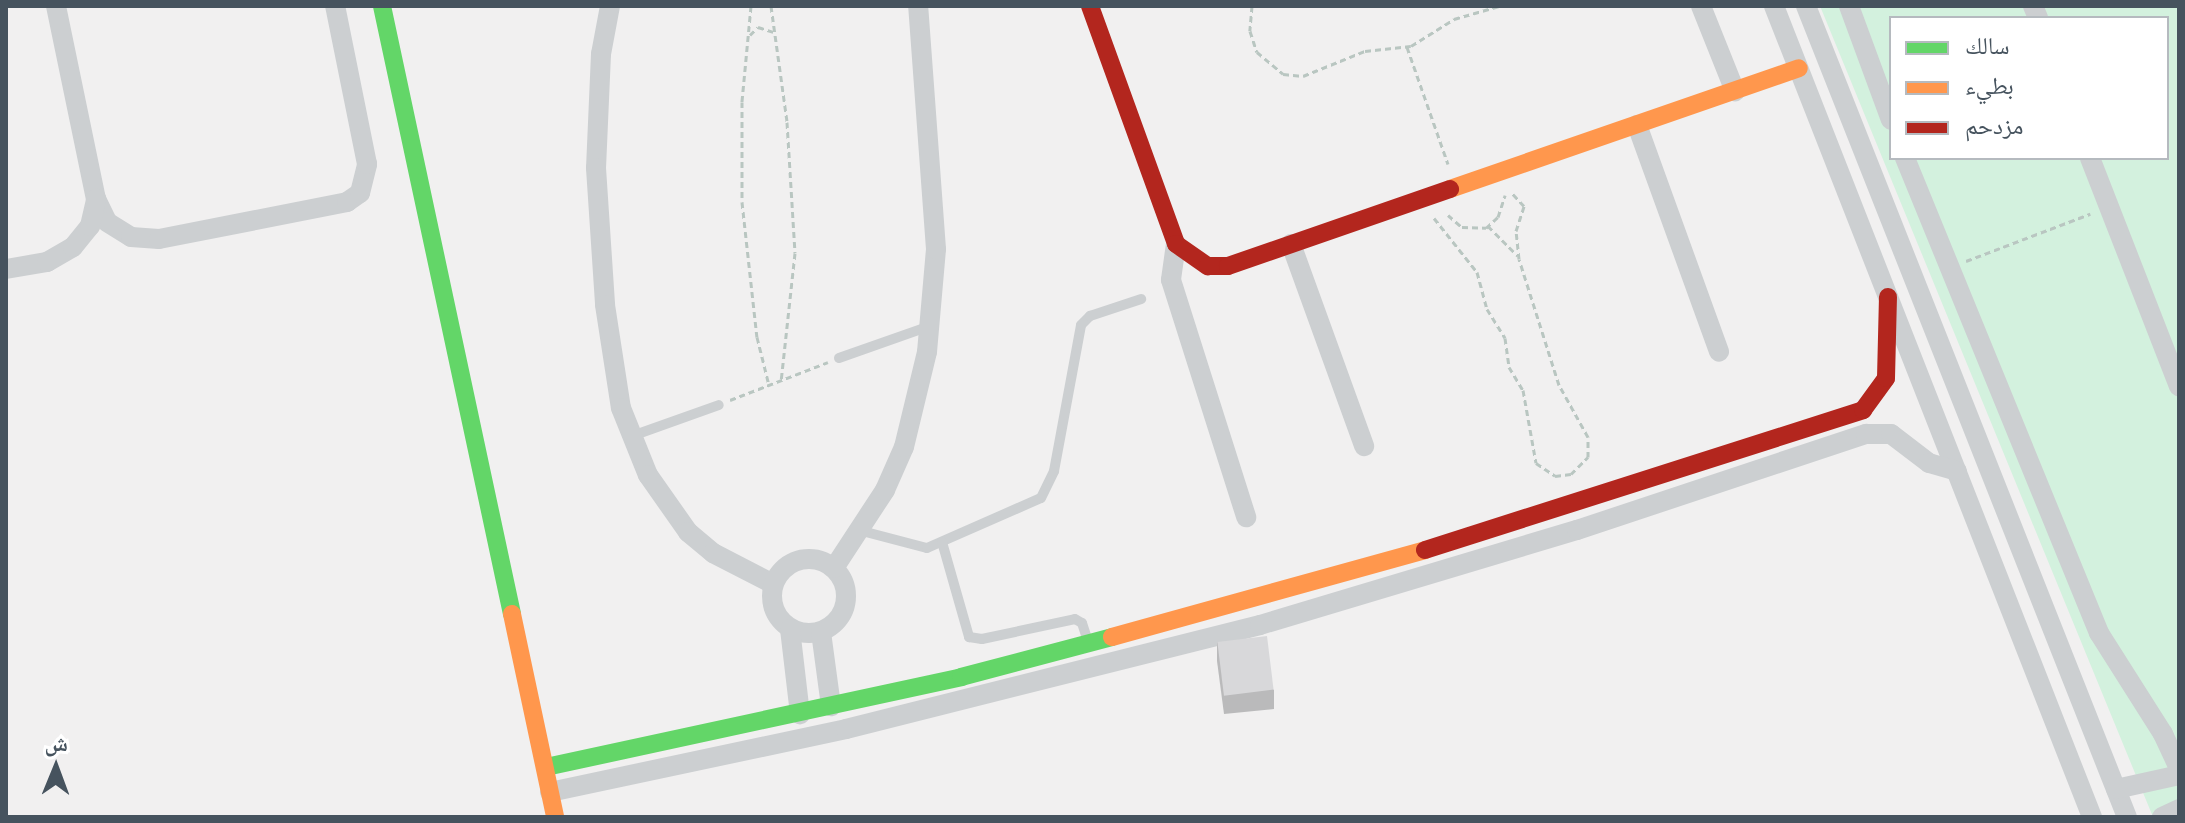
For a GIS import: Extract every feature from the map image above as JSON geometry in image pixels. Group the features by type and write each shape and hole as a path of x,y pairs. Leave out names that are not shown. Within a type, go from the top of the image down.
{"street":[{"path":"56,6 96,199 107,222 131,237 159,239 347,202 360,193 367,164 335,6"},
{"path":"382,6 555,817"},
{"path":"610,6 597,100 599,237 614,372 630,437 660,496 688,532 713,553 773,584"},
{"path":"834,568 862,531 904,447 930,326 934,197 918,6"},
{"path":"1090,6 1176,244 1171,280 1246,517"},
{"path":"1701,6 1735,91"},
{"path":"1774,6 2092,817"},
{"path":"1806,6 2127,817"},
{"path":"1849,6 1889,115"},
{"path":"1176,244 1199,262 1228,266 1799,68"},
{"path":"1637,125 1719,352"},
{"path":"1906,160 2099,633 2163,734 2179,772 2116,789"},
{"path":"2091,160 2179,386"},
{"path":"6,269 47,262 73,247 90,226 96,199"},
{"path":"1291,244 1364,446"},
{"path":"546,767 800,714 1093,642 1417,552 1863,410 1881,388 1888,367 1888,297"},
{"path":"550,792 846,729 1260,625 1577,530 1866,434 1891,434 1929,463 1957,471"},
{"path":"800,714 790,629 776,614 773,584 783,568 800,559 818,559 834,568 846,587 844,609 821,632"},
{"path":"790,629 821,632"},
{"path":"821,632 831,706"},
{"path":"1093,642 1104,664"},
{"path":"2162,817 2179,809"}],"lane":[{"path":"862,531 915,548 942,542 1041,498 1054,471 1081,325 1090,316 1141,299"},
{"path":"839,358 930,326"},
{"path":"630,437 719,405"},
{"path":"942,542 969,637 982,639 1075,619 1082,623 1093,642"}],"path":[{"path":"751,6 742,202 757,337 769,385"},
{"path":"771,6 787,122 795,253 781,381"},
{"path":"1252,6 1252,42 1264,60 1283,74 1313,74 1365,51 1407,47 1454,19 1499,6"},
{"path":"748,39 758,27 773,32 776,40"},
{"path":"1407,47 1456,188"},
{"path":"1418,200 1473,264 1487,309 1505,338 1509,367 1523,390 1536,463 1548,474 1563,476 1583,465 1588,437 1559,385 1518,256 1516,231 1524,211 1520,197 1504,195 1498,217 1488,226 1470,230 1450,215 1437,222"},
{"path":"1948,268 2109,206"},
{"path":"1488,226 1518,256"},
{"path":"719,405 839,358"}],"green space":[{"path":"1820,6 2179,6 2179,817 2153,817"}],"building":[{"path":"1267,636 1274,690 1224,696 1217,642"}],"traffic: fast":[{"path":"382,6 512,614"},
{"path":"546,767 961,677 1112,637"}],"traffic: slow":[{"path":"1450,189 1799,68"},
{"path":"1112,637 1425,550"},
{"path":"512,614 555,817"}],"traffic: jam":[{"path":"1090,6 1176,244 1208,266 1228,266 1450,189"},
{"path":"1425,550 1863,410 1886,378 1888,297"}]}
